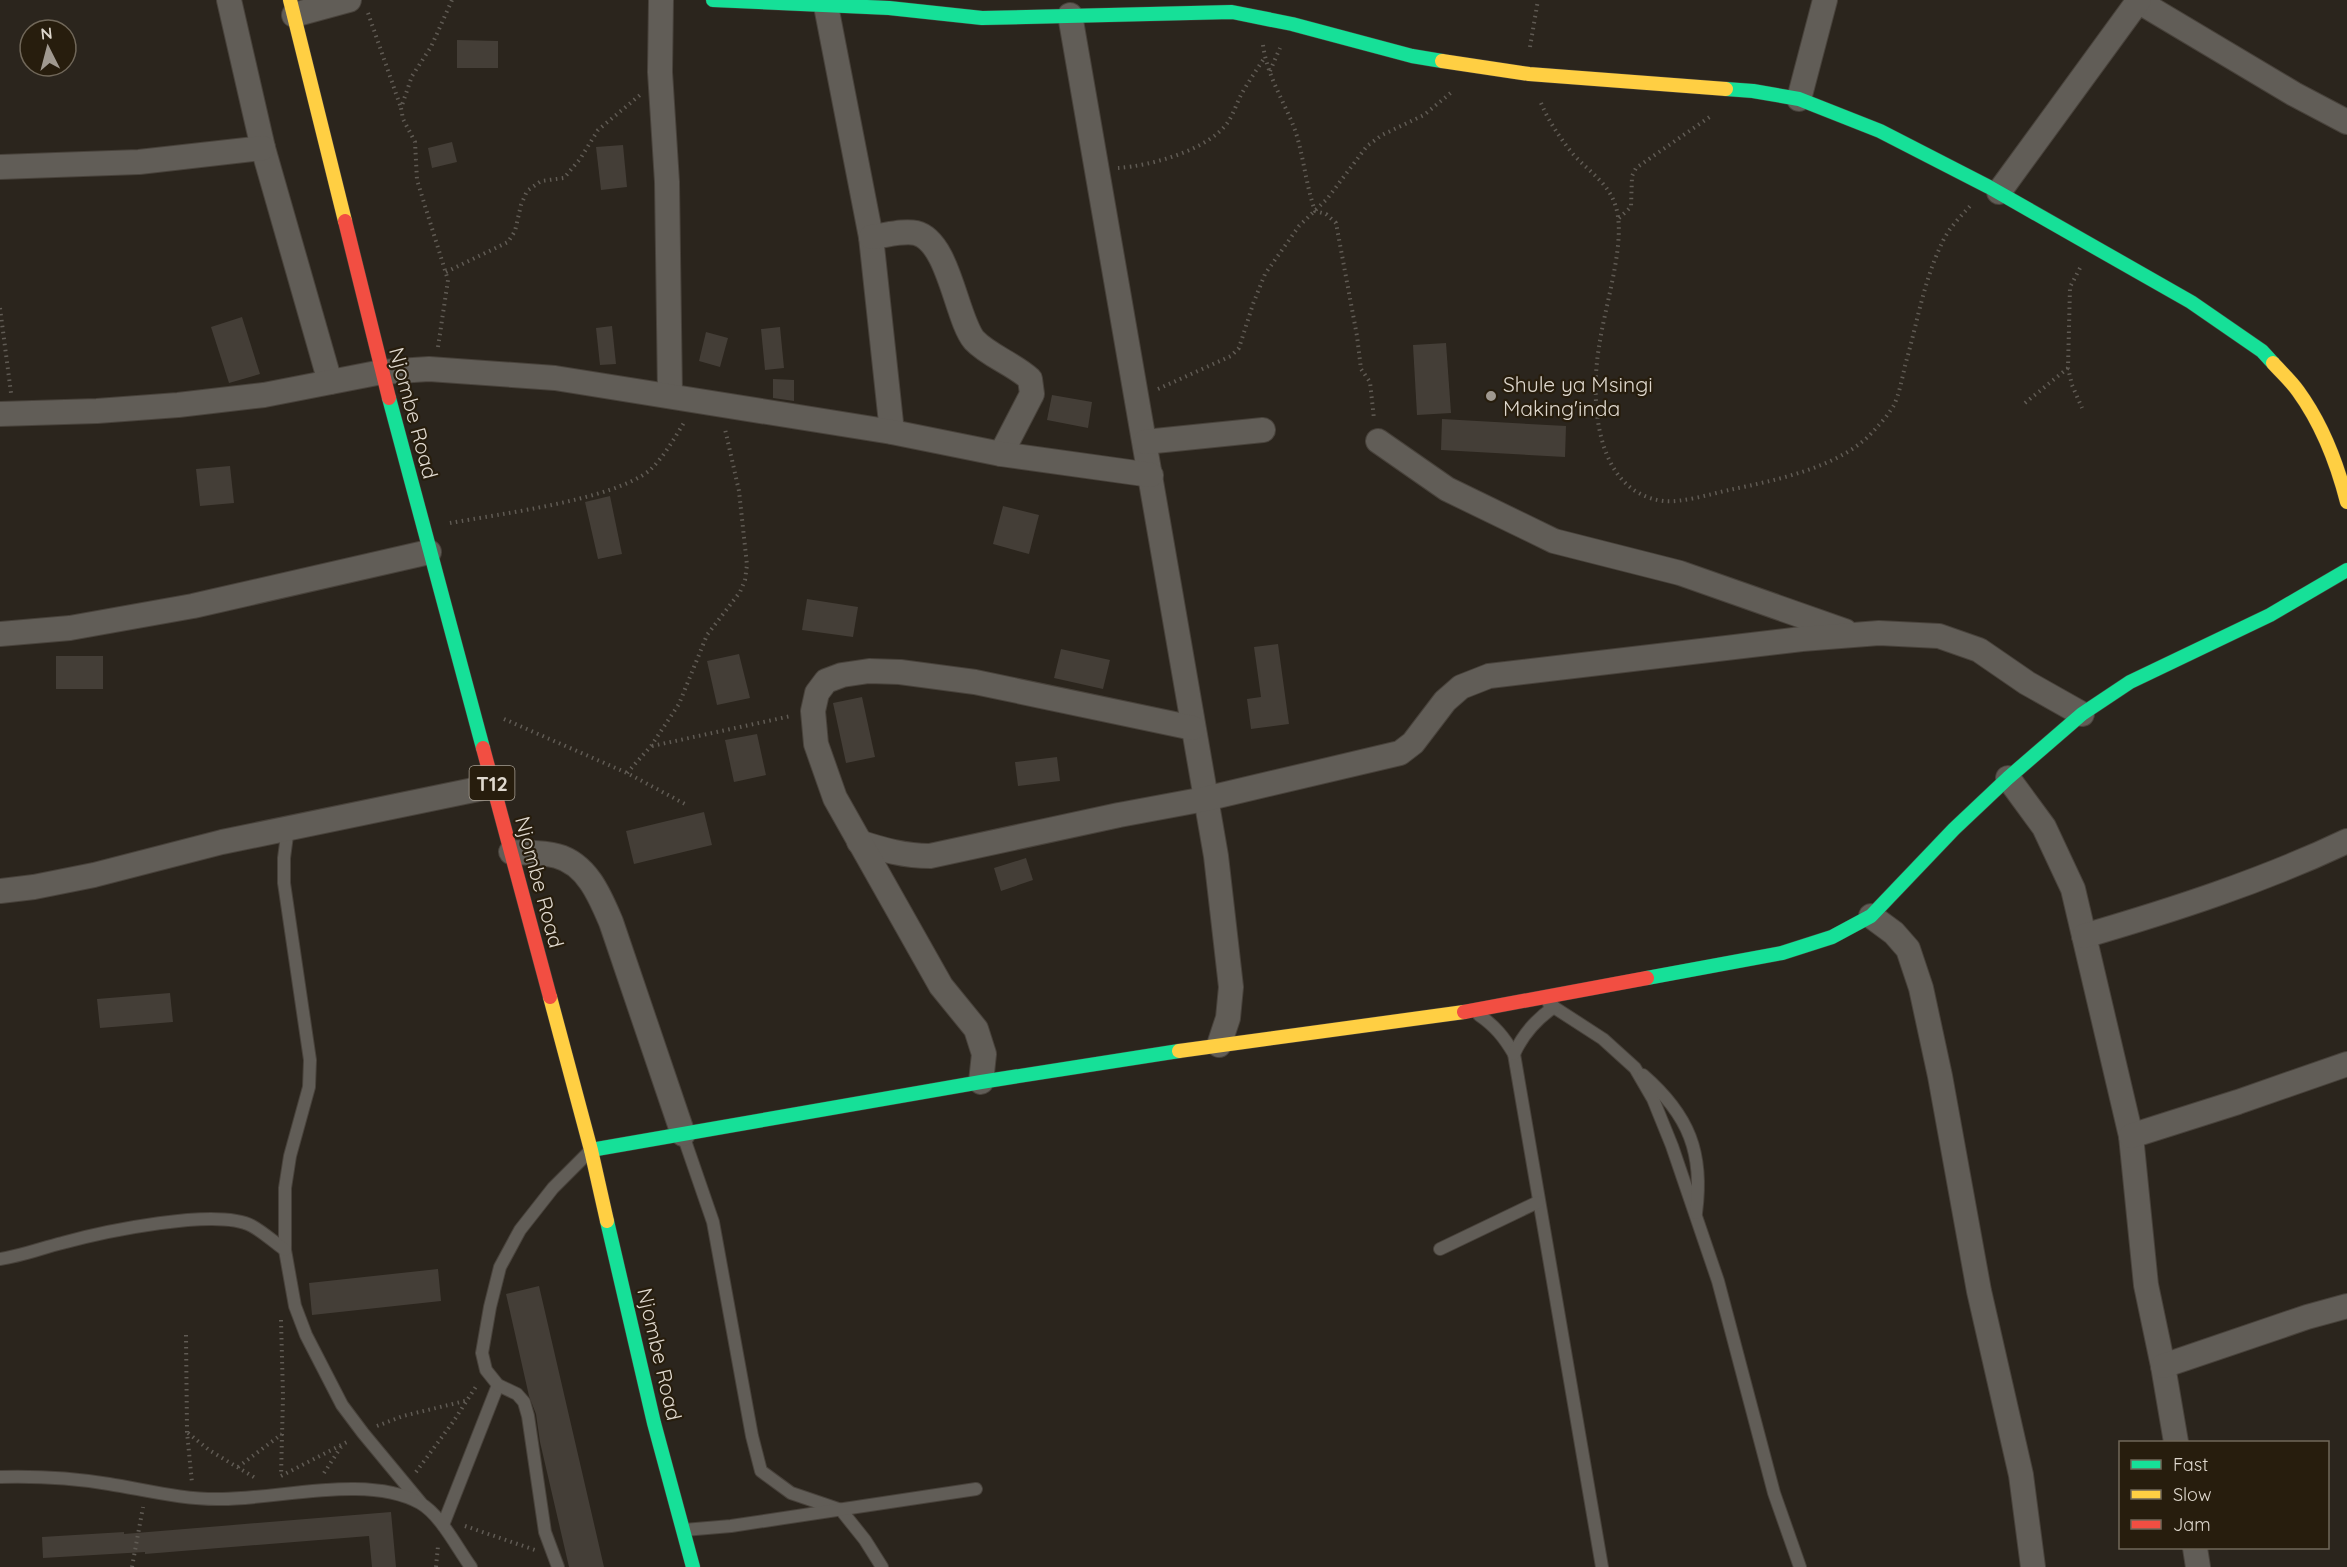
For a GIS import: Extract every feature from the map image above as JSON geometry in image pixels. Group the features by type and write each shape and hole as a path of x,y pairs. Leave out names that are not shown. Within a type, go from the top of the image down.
{"main road":[{"path":"713,0 826,6 898,4 982,18 1206,11 1234,6 1262,19 1292,24 1412,56 1476,67 1529,74 1705,86 1799,99 1880,131 1994,189 2191,302 2262,351 2298,391 2322,431 2347,502"},
{"name":"Njombe Road","path":"292,8 429,552 591,1150 654,1423 693,1567"},
{"path":"591,1150 981,1082 1219,1045 1473,1011 1782,953 1832,937 1871,916 2008,778 2082,714 2130,682 2270,615 2347,570"}],"street":[{"path":"229,0 263,148 330,382"},
{"path":"661,0 660,72 667,182 670,395"},
{"path":"1799,99 1825,0"},
{"path":"1994,189 2139,1 2294,94 2347,122"},
{"path":"292,8 358,5"},
{"path":"826,6 871,237 892,432"},
{"path":"1070,15 1216,856 1231,987 1228,1018 1219,1045"},
{"path":"0,166 139,162 263,148"},
{"path":"871,237 915,233 924,237 936,250 945,268 973,339 1030,379 1032,394 1001,454"},
{"path":"7,414 178,405 264,395 382,372 429,369 555,378 892,432 1001,454 1151,475"},
{"path":"1145,442 1263,430"},
{"path":"1378,441 1447,489 1554,541 1680,573 1856,635"},
{"path":"0,634 70,628 193,606 429,552"},
{"path":"860,842 887,852 930,856 1138,811 1205,800 1400,753 1413,743 1445,701 1461,687 1489,676 1856,635 1879,633 1939,636 1979,650 2027,683 2082,714"},
{"path":"981,1082 984,1054 976,1029 941,986 836,798 825,772 816,744 813,711 817,693 826,681 842,675 869,671 900,672 975,682 1193,728"},
{"path":"2008,778 2044,827 2073,889 2131,1136 2146,1285 2176,1441"},
{"path":"0,891 94,875 222,842 493,786"},
{"path":"2084,936 2224,891 2307,860 2347,841"},
{"path":"511,852 556,855 572,862 585,874 599,894 611,922 682,1134"},
{"path":"1871,916 1894,933 1908,949 1922,988 1979,1291 2021,1475 2032,1567"},
{"path":"2131,1136 2347,1064"},
{"path":"2163,1366 2307,1317 2347,1306"},
{"path":"2194,1549 2198,1567"}],"lane":[{"path":"288,828 284,858 284,883 310,1060 309,1087 290,1156 285,1188 285,1250 295,1306 306,1335 342,1405 421,1503 444,1522 471,1567"},
{"path":"1538,998 1603,1039 1666,1096 1682,1118 1696,1154 1700,1186 1695,1217"},
{"path":"1514,1054 1537,1018 1554,1007"},
{"path":"1473,1011 1493,1024 1505,1038 1514,1054 1602,1567"},
{"path":"1635,1068 1653,1099 1672,1146 1718,1281 1774,1493 1800,1567"},
{"path":"682,1134 714,1222 752,1436 761,1471 791,1494 841,1510 865,1540 882,1567"},
{"path":"558,1567 544,1522 526,1409 517,1394 498,1385 486,1370 482,1353 483,1340 500,1267 527,1221 553,1188 591,1150"},
{"path":"1440,1250 1538,1202"},
{"path":"0,1259 122,1230 178,1221 224,1218 251,1225 285,1250"},
{"path":"444,1522 498,1385"},
{"path":"0,1478 57,1477 194,1498 241,1498 311,1490 364,1491 395,1494 421,1503"},
{"path":"683,1530 732,1526 976,1489"}],"path":[{"path":"401,108 412,76 431,47 452,0"},
{"path":"1538,0 1531,39 1529,74 1557,134 1575,156 1607,186 1614,198 1618,218 1618,242 1598,349 1595,400 1603,446 1617,477 1643,496 1666,501 1713,494 1786,477 1848,453 1876,430 1894,404 1929,278 1942,241 1959,218 1994,189"},
{"path":"358,5 401,108 403,119 415,142 417,180 448,280 441,341 429,369"},
{"path":"1262,19 1265,57 1296,135 1309,194 1316,210 1326,214 1336,223 1361,369 1370,382 1378,441"},
{"path":"1096,169 1143,165 1187,151 1209,139 1227,123 1265,57"},
{"path":"1140,413 1160,386 1231,356 1239,348 1265,274 1299,226 1341,183 1367,146 1382,135 1424,115 1438,105 1476,67"},
{"path":"446,272 508,242 515,231 527,191 541,182 564,178 580,159 598,130 637,97 660,72"},
{"path":"1618,218 1631,207 1632,176 1636,168 1719,111"},
{"path":"2082,408 2068,368 2070,287 2080,268 2099,249"},
{"path":"0,308 7,414"},
{"path":"2025,403 2068,368"},
{"path":"423,527 559,502 613,489 650,470 709,403 739,491 747,566 745,580 740,592 707,635 679,704 651,747 627,773"},
{"path":"651,747 813,711"},
{"path":"503,719 627,773 685,804"},
{"path":"280,1318 281,1476"},
{"path":"186,1335 188,1433 194,1498"},
{"path":"406,1484 469,1400 486,1370"},
{"path":"273,1480 363,1433 403,1416 469,1400"},
{"path":"188,1433 266,1485 241,1498"},
{"path":"238,1467 282,1434"},
{"path":"311,1490 342,1445"},
{"path":"132,1567 144,1491"},
{"path":"444,1522 553,1554"}],"building":[{"path":"457,40 498,41 498,68 457,68"},
{"path":"452,142 457,162 432,168 428,148"},
{"path":"623,145 627,187 601,190 596,147"},
{"path":"242,317 260,374 229,383 211,327"},
{"path":"612,326 616,364 600,365 596,328"},
{"path":"780,327 784,368 765,370 761,329"},
{"path":"706,332 728,338 720,367 699,361"},
{"path":"1446,343 1451,413 1417,415 1413,345"},
{"path":"773,379 794,380 794,401 773,398"},
{"path":"1052,395 1092,402 1088,428 1047,420"},
{"path":"1442,419 1566,426 1565,457 1441,450"},
{"path":"230,466 234,503 200,506 196,469"},
{"path":"610,496 622,554 598,559 585,502"},
{"path":"1003,506 1039,515 1029,554 993,544"},
{"path":"807,599 858,607 853,637 802,630"},
{"path":"1278,644 1289,724 1251,729 1247,699 1261,697 1254,647"},
{"path":"1061,649 1110,660 1103,689 1054,678"},
{"path":"739,654 750,698 717,705 707,661"},
{"path":"56,656 103,656 103,689 56,689"},
{"path":"862,697 875,757 846,763 833,703"},
{"path":"757,734 766,775 734,782 725,740"},
{"path":"1057,757 1060,781 1018,786 1015,762"},
{"path":"704,812 712,845 634,864 626,831"},
{"path":"1026,858 1033,880 1001,891 994,868"},
{"path":"170,993 173,1022 100,1028 97,999"},
{"path":"438,1269 441,1301 312,1315 309,1283"},
{"path":"539,1286 604,1567 569,1567 540,1442 536,1414 529,1396 506,1294"},
{"path":"391,1512 396,1567 372,1567 369,1536 145,1554 145,1552 43,1558 42,1537 124,1532 124,1534"}],"traffic: fast":[{"path":"713,0 889,8 982,18 1232,12 1292,24 1412,56 1442,61"},
{"path":"1726,89 1799,99 1880,131 1989,187 2191,302 2262,351 2273,363"},
{"path":"389,398 483,748"},
{"path":"1647,978 1782,953 1832,937 1871,916 1954,829 2008,778 2082,714 2130,682 2270,615 2347,570"},
{"path":"591,1150 981,1082 1179,1051"},
{"path":"607,1221 654,1423 693,1567"}],"traffic: slow":[{"path":"290,0 345,221"},
{"path":"1442,61 1529,74 1726,89"},
{"path":"2273,363 2295,387 2321,430 2347,502"},
{"path":"550,997 591,1150 607,1221"},
{"path":"1179,1051 1464,1012"}],"traffic: jam":[{"path":"345,221 389,398"},
{"path":"483,748 550,997"},
{"path":"1464,1012 1647,978"}],"place":[{"name":"Shule ya Msingi Making'inda","path":"1491,396"}]}
